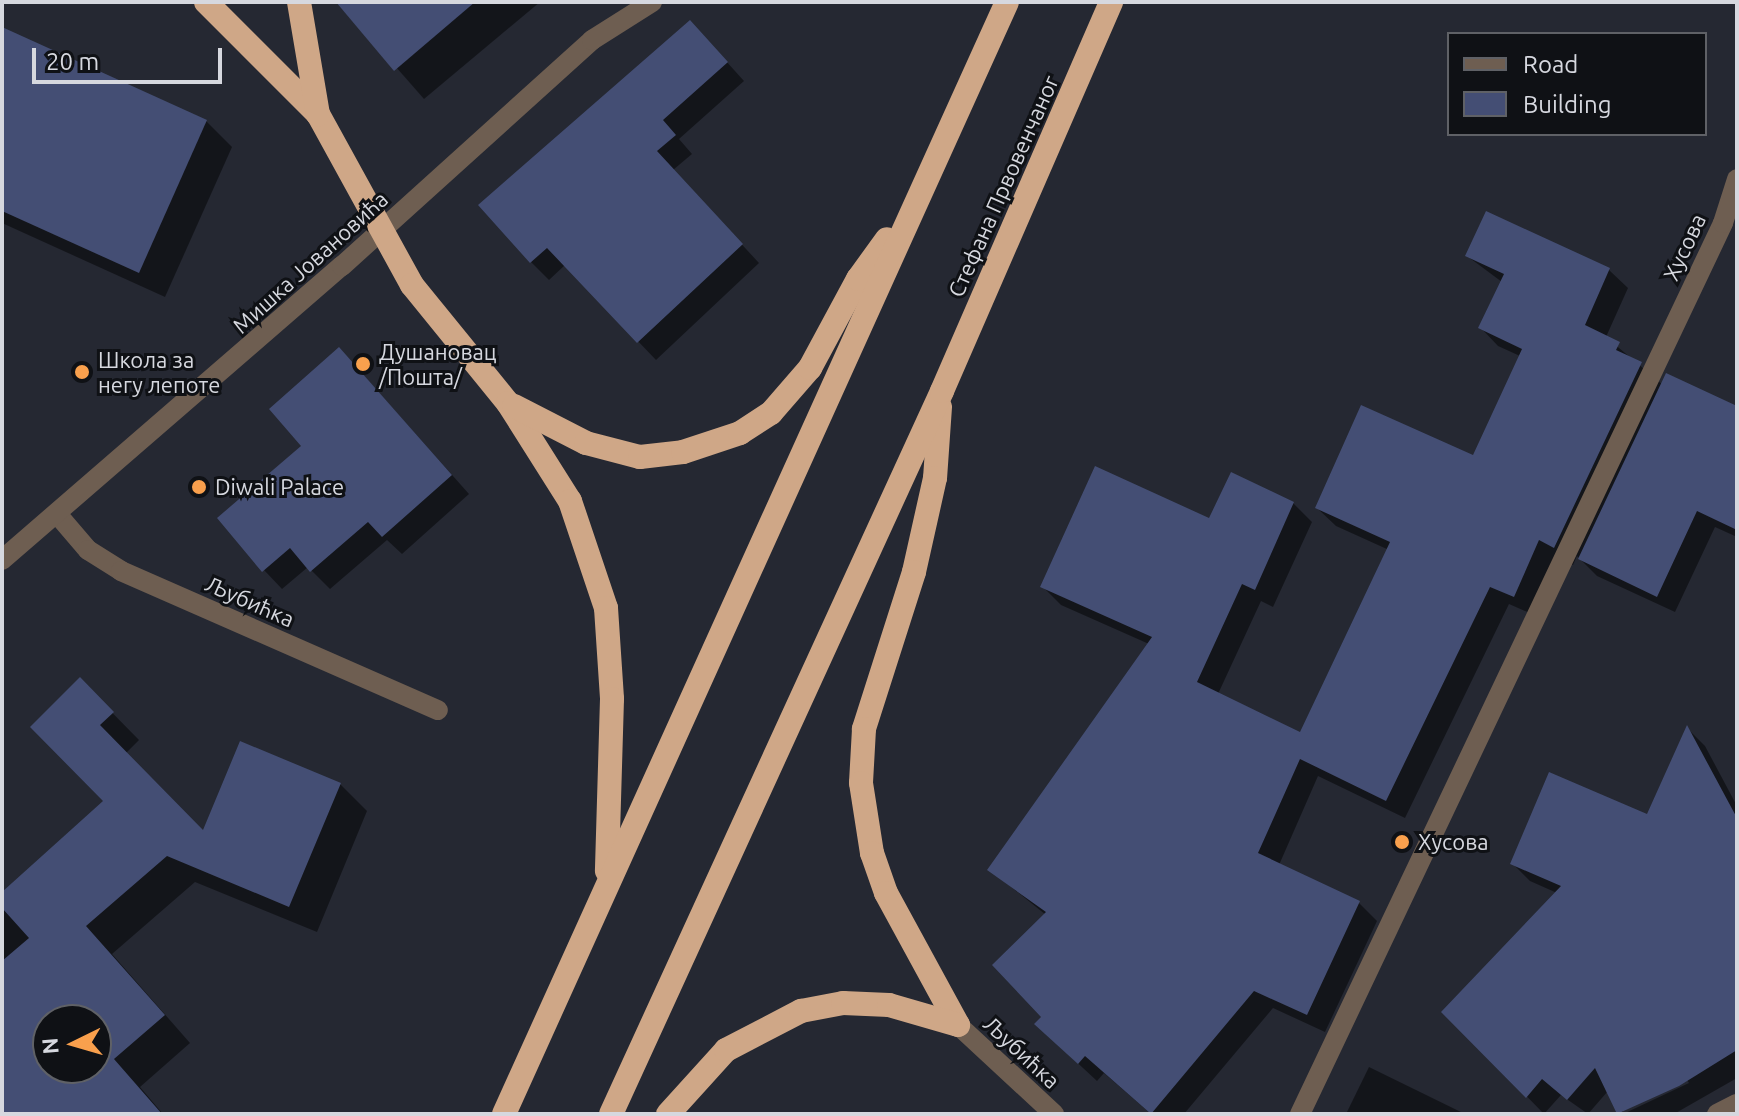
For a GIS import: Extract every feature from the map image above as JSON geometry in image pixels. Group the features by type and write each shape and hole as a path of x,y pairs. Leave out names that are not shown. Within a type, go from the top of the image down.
{"highway":[{"path":"206,2 318,114 381,231 446,331 508,403 570,501 606,608 612,699 606,885"},
{"path":"299,2 318,114"},
{"path":"504,1114 1007,2"},
{"name":"Стефана Првовенчаног","path":"611,1114 942,391 1111,2"},
{"path":"508,403 586,443 640,457 683,452 740,433 771,413 810,368 858,279 923,188"},
{"path":"942,391 935,478 914,572 864,729 861,783 872,853 886,893 958,1025"},
{"path":"668,1114 726,1050 801,1011 843,1003 889,1005 958,1025"}],"street":[{"name":"Мишка Јовановића","path":"2,560 58,515 381,231 592,40 652,2"},
{"name":"Хусова","path":"1300,1114 1723,223 1737,179"},
{"name":"Љубићка","path":"58,515 88,550 121,571 438,710"},
{"name":"Љубићка","path":"958,1025 1054,1114"},
{"path":"1717,1114 1737,1104"}],"building":[{"path":"336,2 475,2 394,71"},
{"path":"690,20 728,62 663,120 676,135 657,151 743,244 637,343 547,248 530,263 478,205"},
{"path":"2,27 207,120 139,273 2,211"},
{"path":"1486,211 1610,268 1585,325 1620,342 1616,350 1642,362 1554,548 1539,540 1514,597 1490,587 1386,801 1300,759 1258,853 1360,901 1307,1015 1254,991 1151,1114 1085,1056 1078,1064 1034,1024 1041,1017 992,965 1046,912 987,870 1152,637 1040,587 1095,466 1209,518 1231,472 1294,502 1255,590 1242,584 1197,682 1300,732 1390,542 1315,508 1361,405 1473,455 1522,349 1478,328 1504,274 1465,256"},
{"path":"339,347 452,475 382,537 368,522 310,572 290,548 262,572 217,518 301,446 269,409"},
{"path":"1666,373 1737,406 1737,530 1697,511 1657,597 1578,559"},
{"path":"80,677 114,712 100,725 203,830 240,741 341,783 289,907 167,856 86,926 165,1015 114,1059 162,1114 2,1114 2,961 29,938 2,908 2,892 103,801 30,727"},
{"path":"1687,725 1737,818 1737,1050 1679,1086 1617,1114 1595,1068 1567,1100 1542,1079 1526,1098 1441,1012 1561,886 1510,864 1549,772 1647,814"}],"place":[{"name":"Душановац /Пошта/","path":"363,364"},
{"name":"Школа за негу лепоте","path":"82,372"},
{"name":"Diwali Palace","path":"199,487"},
{"name":"Хусова","path":"1402,842"}]}
